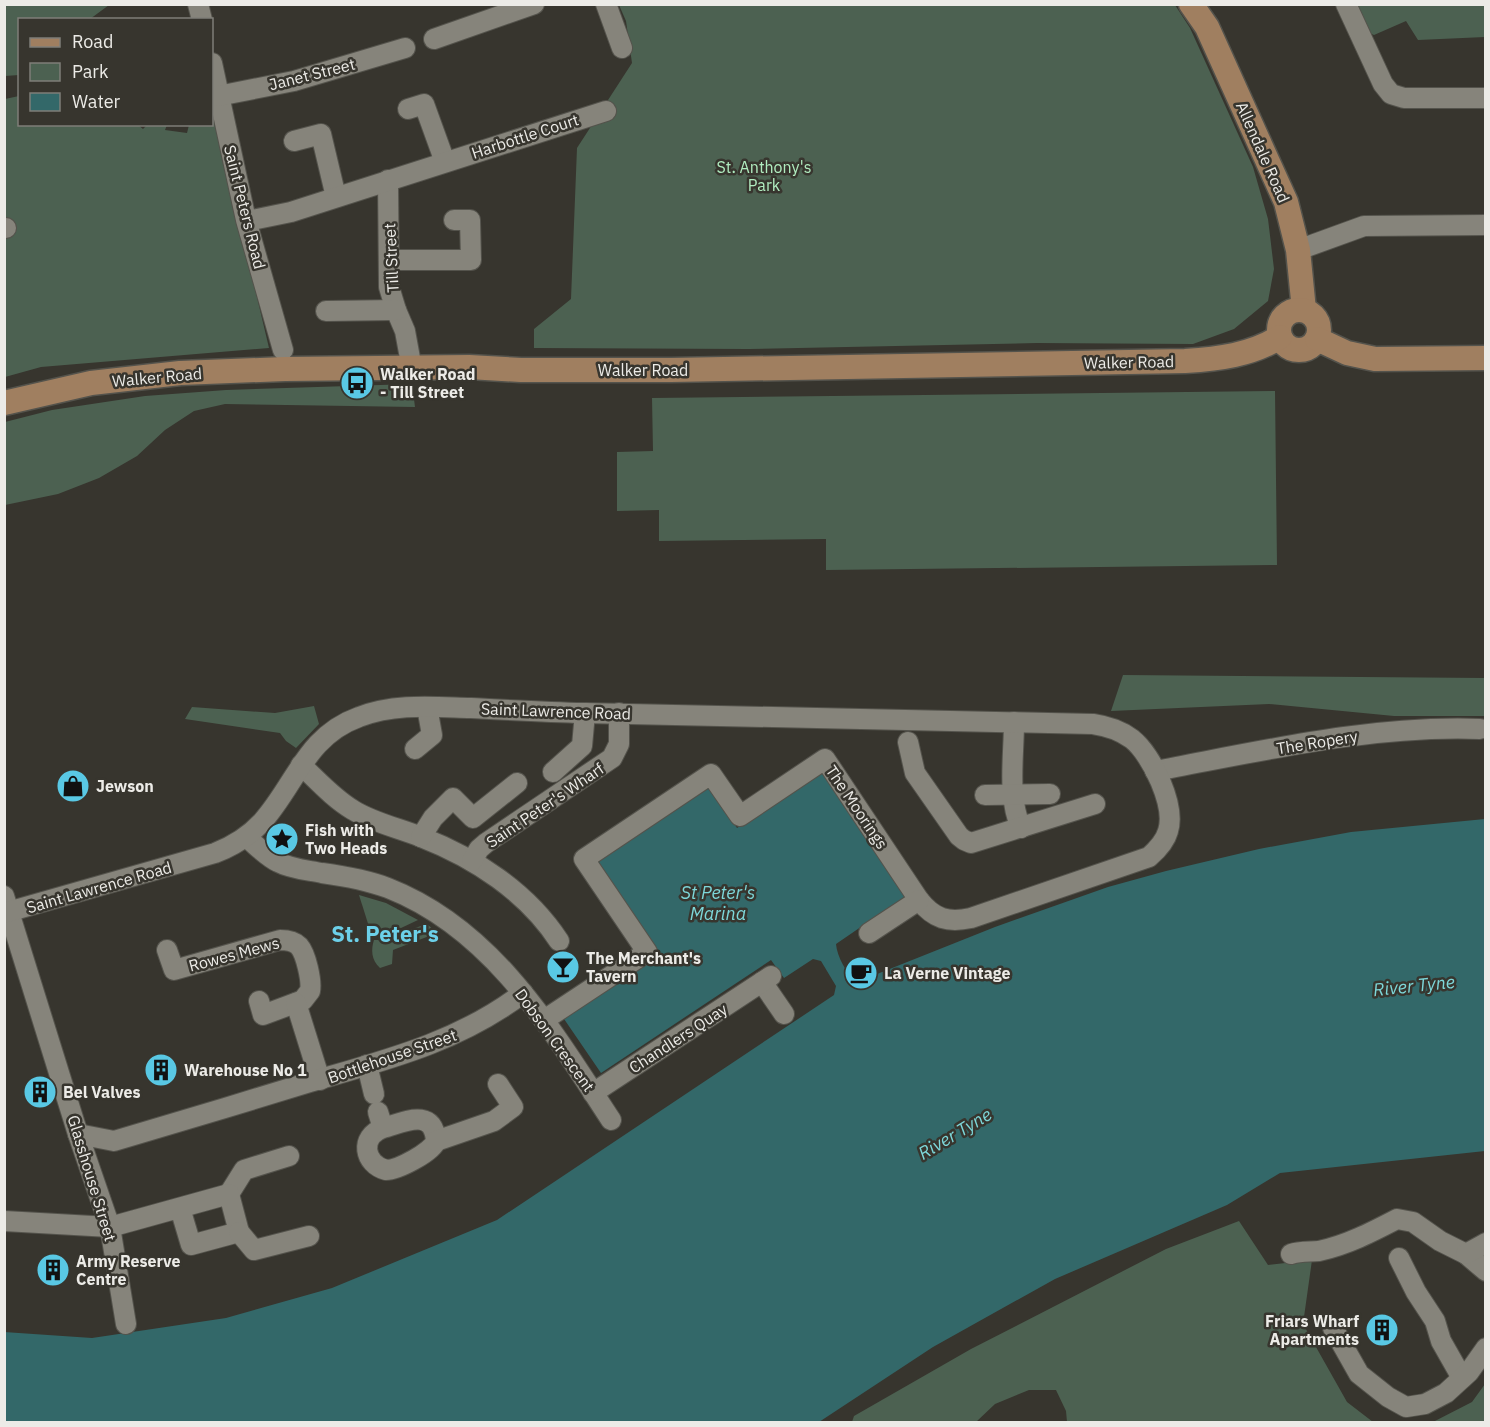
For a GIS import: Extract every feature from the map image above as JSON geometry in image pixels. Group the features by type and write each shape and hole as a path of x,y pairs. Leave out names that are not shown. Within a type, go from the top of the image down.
{"main road":[{"name":"Allendale Road","path":"1191,4 1207,27 1288,209 1298,250 1304,310"},
{"path":"1304,310 1318,323 1317,339 1310,346 1297,350 1287,346 1280,337 1279,330 1283,317 1290,312 1304,310"},
{"name":"Walker Road","path":"4,403 91,383 180,373 285,369 469,367 521,370 671,370 1185,361 1238,355 1280,337"},
{"path":"1317,339 1347,353 1375,359 1485,358"}],"street":[{"path":"434,39 534,4"},
{"path":"606,4 622,48"},
{"path":"1346,4 1383,84 1391,94 1404,98 1485,98"},
{"name":"Janet Street","path":"218,96 294,81 405,48"},
{"name":"Saint Peters Road","path":"213,74 246,220 283,350"},
{"path":"408,109 424,104 445,162"},
{"name":"Harbottle Court","path":"252,220 291,212 606,111"},
{"path":"294,141 321,134 336,196"},
{"name":"Till Street","path":"388,180 389,287 405,331 412,369"},
{"path":"389,260 471,260 471,220 453,220"},
{"path":"1298,250 1364,226 1485,225"},
{"path":"326,310 396,310"},
{"path":"415,749 432,735 427,706"},
{"name":"Saint Lawrence Road","path":"6,907 231,847 246,837 262,821 317,743 348,721 384,710 427,706 585,713 1093,724 1114,729 1133,740 1149,759 1155,771"},
{"path":"553,772 582,746 585,713"},
{"name":"Saint Peter's Wharf","path":"472,861 486,843 612,758 619,744 619,713"},
{"path":"1014,722 1013,794 1021,828"},
{"name":"The Ropery","path":"1155,771 1300,744 1384,732 1435,728 1480,729"},
{"path":"908,742 915,773 964,840 976,842 1095,804"},
{"name":"The Moorings","path":"544,1020 647,952 584,859 711,774 740,816 825,759 919,900 928,910 943,920 960,920 1149,857 1165,838 1169,826 1168,805 1155,771"},
{"path":"301,765 350,809 422,837 472,861 496,877 524,901 559,941"},
{"path":"422,837 433,818 453,798 473,818 517,783"},
{"path":"985,795 1050,794"},
{"name":"Dobson Crescent","path":"246,837 267,855 284,865 370,882 422,904 457,927 523,993 544,1020 611,1120"},
{"path":"869,933 919,900"},
{"name":"Glasshouse Street","path":"6,907 110,1227 126,1324"},
{"name":"Rowes Mews","path":"167,950 176,976 280,940 287,940 298,945 301,950 311,985 307,996 296,1003"},
{"name":"Chandlers Quay","path":"593,1093 766,979 783,1014"},
{"name":"Bottlehouse Street","path":"78,1134 114,1141 320,1080 461,1032 523,993"},
{"path":"259,1001 263,1015 296,1003 320,1080"},
{"path":"367,1065 378,1111 368,1138 367,1148 377,1166 386,1170 401,1166 431,1149 436,1141 494,1121 513,1107 498,1084"},
{"path":"378,1111 423,1119 434,1127 436,1141"},
{"path":"4,1221 110,1227 228,1194 244,1170 289,1156"},
{"path":"228,1194 239,1232 254,1250 309,1236"},
{"path":"180,1208 191,1245 239,1232"},
{"path":"1291,1254 1340,1245 1365,1236 1397,1219 1413,1222 1440,1241 1466,1254 1485,1271"},
{"path":"1466,1254 1485,1243"},
{"path":"1400,1258 1416,1292 1435,1321 1441,1341 1462,1378"},
{"path":"1333,1328 1359,1374 1388,1397 1406,1407 1425,1404 1446,1393 1468,1372 1485,1348"}],"green space":[{"path":"5,4 109,4 91,18 18,18 18,75 5,76"},
{"name":"St. Anthony's Park","path":"619,5 1175,5 1190,28 1253,167 1268,219 1274,269 1268,301 1234,329 1193,344 1037,343 749,349 534,348 534,329 571,299 577,148 632,63 626,21"},
{"path":"1352,5 1485,5 1485,37 1418,40 1406,21 1374,35 1367,32"},
{"path":"18,96 18,126 139,126 143,129 146,126 167,126 165,130 187,133 189,126 213,126 213,111 269,348 41,367 5,377 4,236 12,236 11,220 5,220 5,99"},
{"path":"412,384 415,407 225,404 194,411 165,430 137,456 99,478 58,494 5,505 5,422 52,410 145,396 226,390"},
{"path":"1275,391 1277,565 826,570 826,539 659,541 659,510 617,511 617,452 653,451 652,398"},
{"path":"1123,675 1485,678 1485,716 1394,716 1269,704 1111,711"},
{"path":"314,706 319,724 296,748 280,733 185,719 192,707 275,713"},
{"path":"359,895 386,903 418,920 384,936 371,933"},
{"path":"427,924 437,933 393,950 392,964 380,968 377,965 372,954 374,940 390,940"},
{"path":"1239,1221 1268,1265 1312,1260 1303,1324 1347,1402 1373,1422 1067,1422 1066,1411 1056,1390 1029,1390 995,1404 976,1422 852,1422 854,1416 971,1349 1166,1249"},
{"path":"1485,1384 1485,1422 1433,1422 1472,1402"}],"water":[{"path":"822,771 906,896 836,944 843,965 857,982 995,927 1108,887 1166,871 1259,849 1351,832 1485,819 1485,1151 1280,1173 1227,1205 1055,1279 933,1347 819,1422 5,1422 4,1332 92,1338 226,1318 332,1288 497,1220 834,995 836,986 821,961 813,959 784,978 771,960 601,1073 562,1016 658,951 596,861 709,788 737,828"}],"place":[{"name":"Walker Road - Till Street","path":"357,383"},
{"name":"Jewson","path":"73,786"},
{"name":"Fish with Two Heads","path":"282,839"},
{"name":"The Merchant's Tavern","path":"563,967"},
{"name":"La Verne Vintage","path":"861,973"},
{"name":"Warehouse No 1","path":"161,1070"},
{"name":"Bel Valves","path":"40,1092"},
{"name":"Army Reserve Centre","path":"53,1270"},
{"name":"Friars Wharf Apartments","path":"1382,1330"}],"district":[{"name":"St. Peter's","path":"385,934"}],"water label":[{"name":"St Peter's Marina","path":"718,903"},
{"name":"River Tyne","path":"1414,986"},
{"name":"River Tyne","path":"955,1134"}]}
